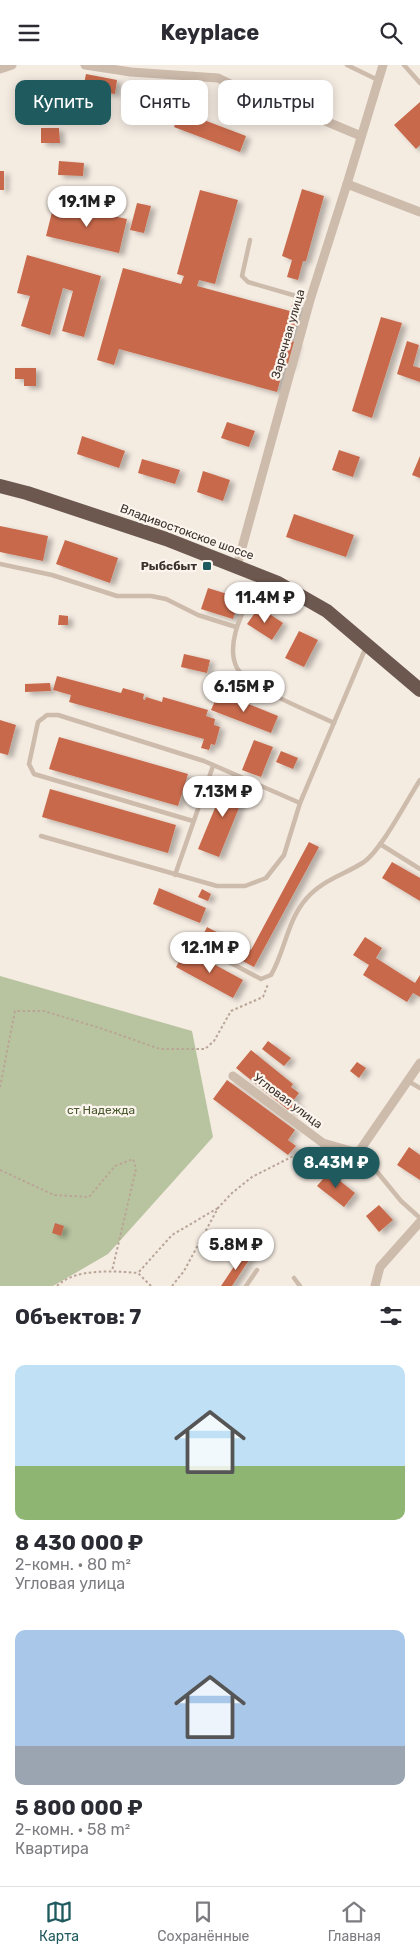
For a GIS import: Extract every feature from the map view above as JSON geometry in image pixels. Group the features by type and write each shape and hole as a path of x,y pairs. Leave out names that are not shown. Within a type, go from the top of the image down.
{"highway":[{"name":"Владивостокское шоссе","path":"0,486 96,515 238,566 278,583 327,611 420,690"}],"street":[{"path":"0,69 12,65"},
{"path":"85,65 131,72 218,78 265,101 318,118 361,136"},
{"name":"Заречная улица","path":"238,566 310,300 383,65"},
{"path":"347,184 420,212"},
{"path":"358,1153 420,1063"},
{"name":"Угловая улица","path":"232,1076 323,1143 358,1153"},
{"path":"376,1286 380,1267 420,1222"}],"lane":[{"path":"348,65 378,80"},
{"path":"404,65 420,83"},
{"path":"250,240 242,276 248,282 310,300"},
{"path":"0,564 52,575 117,597 151,596 166,599 198,615 236,627"},
{"path":"248,598 236,627 233,649 237,668 255,685 334,723"},
{"path":"41,836 217,886 245,886 266,878 284,855 300,803 366,645"},
{"path":"193,821 34,774 29,764 38,721 47,715 58,715 213,766 300,803"},
{"path":"175,875 213,766"},
{"path":"197,945 260,979 272,975 279,963 286,936 306,898 325,882 365,861 380,844 420,780"},
{"path":"380,844 420,869"},
{"path":"408,1081 420,1089"},
{"name":"Угловая улица","path":"358,1153 369,1162 401,1201 420,1219"},
{"path":"246,1286 257,1270"},
{"path":"294,1279 300,1286"}],"path":[{"path":"0,1087 15,1011 44,1011 160,1049 205,1049 214,1041 231,1011 263,997 272,975"},
{"path":"172,1286 184,1271 218,1208 232,1193 252,1177 306,1149 323,1143"},
{"path":"0,1170 54,1195 89,1197 115,1166 133,1159 136,1169 112,1271"},
{"path":"138,1273 172,1235 218,1208"},
{"path":"57,1286 61,1282 86,1273 112,1271 138,1273 151,1286"}],"green space":[{"name":"ст Надежда","path":"0,976 192,1031 213,1137 108,1254 53,1286 0,1286"}],"building":[{"path":"86,74 117,80 115,94 111,93 111,80 85,80"},
{"path":"420,102 420,145 416,149 394,125"},
{"path":"208,122 246,136 240,152 174,127 175,125 208,125"},
{"path":"41,128 59,128 60,143 41,143"},
{"path":"59,161 84,163 83,176 58,175"},
{"path":"0,171 4,171 4,190 0,190"},
{"path":"302,189 324,196 306,261 303,261 298,280 287,277 292,260 282,256"},
{"path":"200,190 238,200 215,284 199,280 197,286 290,311 293,302 302,304 291,341 296,342 289,367 284,366 277,392 119,349 114,365 97,360 123,268 181,284 184,276 177,274"},
{"path":"137,203 151,206 144,233 130,230"},
{"path":"54,204 127,219 119,253 46,236"},
{"path":"27,255 101,276 84,337 62,331 73,291 63,288 50,335 21,326 30,296 17,293"},
{"path":"381,317 402,323 372,418 352,411"},
{"path":"407,341 419,345 413,366 420,368 420,382 397,374"},
{"path":"15,368 36,368 36,386 24,386 24,379 15,379"},
{"path":"227,422 255,431 249,447 221,438"},
{"path":"82,436 125,451 119,468 77,454"},
{"path":"339,450 360,457 353,477 332,470"},
{"path":"420,456 420,478 412,475"},
{"path":"142,459 180,470 175,484 138,473"},
{"path":"203,471 230,480 223,501 197,492"},
{"path":"294,514 354,535 346,557 286,537"},
{"path":"0,526 48,536 43,561 0,552"},
{"path":"65,540 118,558 110,583 56,564"},
{"path":"208,588 240,598 233,619 201,609"},
{"path":"259,607 283,623 272,640 247,624"},
{"path":"59,615 68,616 68,625 58,625"},
{"path":"299,631 318,640 304,667 285,658"},
{"path":"184,654 210,660 207,673 181,667"},
{"path":"57,676 121,693 123,688 144,694 143,699 145,700 146,697 162,702 163,697 208,710 206,716 215,719 214,725 220,727 215,745 211,744 209,750 201,748 204,739 69,702 71,695 53,690"},
{"path":"50,683 51,691 25,692 25,684"},
{"path":"219,692 278,716 271,733 211,710"},
{"path":"0,720 16,725 8,755 0,753"},
{"path":"59,737 188,774 178,806 49,769"},
{"path":"254,740 273,747 261,777 242,770"},
{"path":"281,751 298,758 293,769 276,762"},
{"path":"227,779 247,788 219,857 198,849"},
{"path":"50,789 176,825 168,853 42,817"},
{"path":"309,842 319,847 254,967 201,939 207,927 251,950"},
{"path":"392,862 420,878 420,901 382,878"},
{"path":"159,888 206,908 200,923 153,904"},
{"path":"202,889 211,894 208,901 198,897"},
{"path":"365,937 382,948 376,958 415,983 420,975 420,997 413,993 407,1002 363,975 369,965 353,955"},
{"path":"186,949 243,980 233,998 176,967"},
{"path":"268,1041 291,1058 284,1066 262,1049"},
{"path":"251,1050 293,1084 291,1087 299,1093 293,1101 299,1105 292,1113 236,1068"},
{"path":"357,1062 366,1068 359,1078 350,1071"},
{"path":"227,1080 295,1130 288,1140 296,1146 288,1155 213,1099"},
{"path":"409,1147 420,1155 420,1180 397,1165"},
{"path":"329,1172 355,1193 344,1207 317,1186"},
{"path":"379,1205 393,1220 379,1232 366,1216"},
{"path":"55,1223 64,1226 61,1236 52,1233"},
{"path":"246,1254 251,1257 232,1286 221,1286 241,1256 244,1258"}],"place":[{"name":"Рыбсбыт","path":"207,566"}]}
